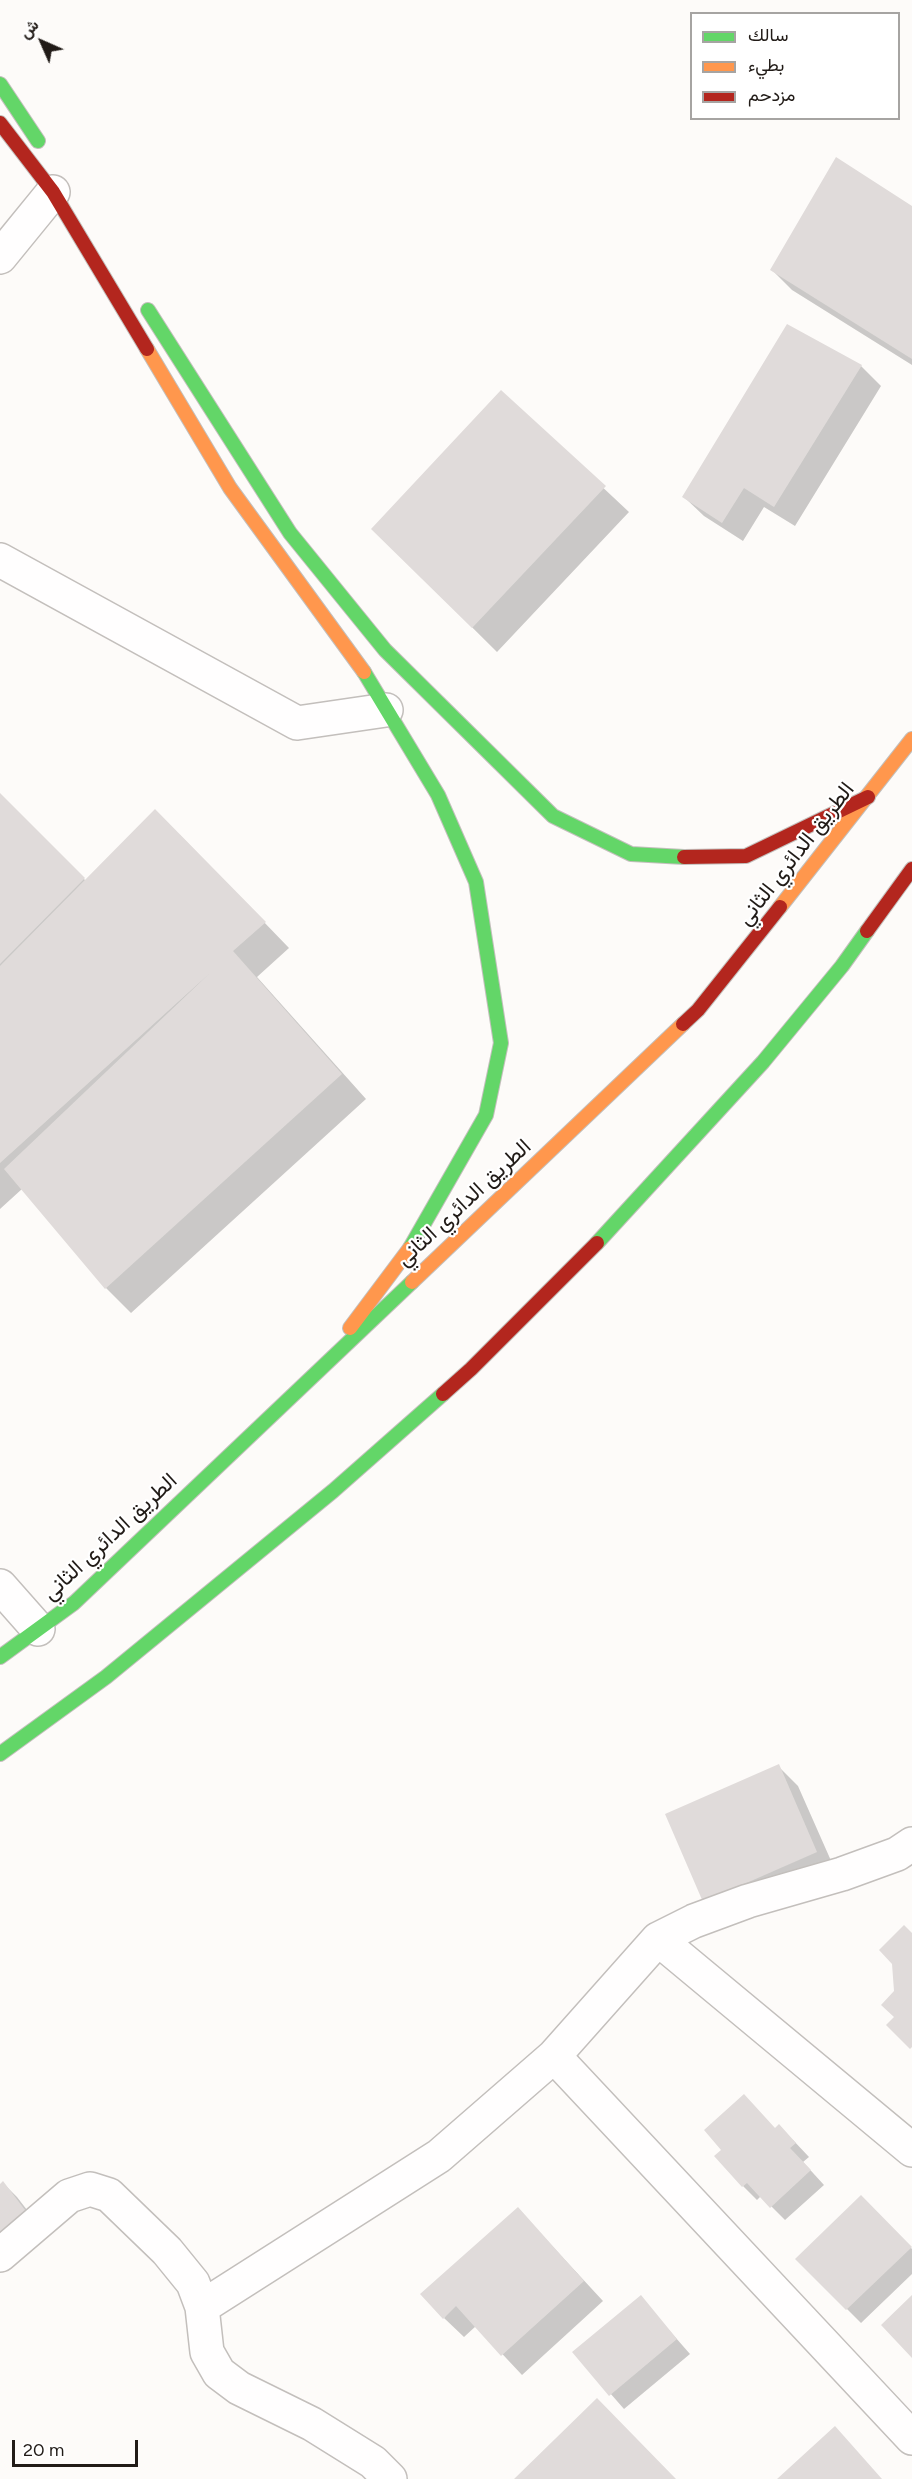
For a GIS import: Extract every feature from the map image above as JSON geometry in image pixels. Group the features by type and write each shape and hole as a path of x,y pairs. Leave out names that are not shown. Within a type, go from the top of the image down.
{"main road":[{"path":"0,84 48,157"},
{"path":"0,123 53,192 230,488 363,671 438,795 476,882 501,1043 486,1115 414,1243 322,1366"},
{"path":"139,295 290,532 385,650 553,816 631,854 689,857 746,856 868,797"},
{"name":"الطريق الدائري الثاني","path":"0,1657 74,1603 699,1010 912,739"},
{"path":"0,1754 106,1677 143,1647 333,1491 471,1369 597,1243 763,1062 842,966 912,869"}],"street":[{"path":"0,256 53,192"},
{"path":"0,560 297,723 386,710"},
{"path":"0,1587 38,1629"},
{"path":"202,2307 439,2156 554,2056 658,1939 694,1921 748,1900 842,1874 897,1854 912,1844"},
{"path":"658,1939 912,2150"},
{"path":"554,2056 912,2438"},
{"path":"0,2255 69,2196 90,2189 109,2195 167,2251 193,2283 202,2307 207,2352 219,2373 239,2388 322,2430 373,2462 390,2479"}],"building":[{"path":"836,157 912,206 912,359 770,270"},
{"path":"787,324 862,365 774,507 744,488 722,523 682,497"},
{"path":"501,390 606,486 472,628 371,529"},
{"path":"0,793 85,878 0,964"},
{"path":"155,809 266,922 233,951 342,1074 105,1289 4,1169 210,973 0,1163 0,966"},
{"path":"779,1764 817,1852 703,1902 665,1814"},
{"path":"904,1925 912,1933 912,2047 910,2049 886,2025 894,2017 881,2005 894,1991 892,1964 879,1950"},
{"path":"744,2094 775,2128 779,2124 796,2143 790,2148 811,2170 770,2208 747,2183 742,2187 714,2156 721,2150 704,2130"},
{"path":"3,2181 28,2214 0,2235 0,2184"},
{"path":"861,2195 912,2247 846,2310 795,2259"},
{"path":"518,2207 584,2281 501,2356 456,2306 443,2319 420,2294"},
{"path":"641,2295 677,2339 609,2396 572,2352"},
{"path":"912,2295 912,2358 881,2325"},
{"path":"597,2398 676,2479 514,2479"},
{"path":"835,2426 882,2479 777,2479"}],"traffic: fast":[{"path":"0,84 38,141"},
{"path":"148,310 290,533 385,650 553,816 631,854 684,857"},
{"path":"364,672 438,795 476,882 501,1043 486,1115 410,1248"},
{"path":"597,1243 763,1062 842,966 867,931"},
{"path":"0,1657 74,1603 412,1282"},
{"path":"0,1754 106,1677 333,1491 443,1394"}],"traffic: slow":[{"path":"147,349 230,488 364,672"},
{"path":"780,907 912,739"},
{"path":"412,1282 683,1024"},
{"path":"350,1328 410,1248"}],"traffic: jam":[{"path":"0,123 53,192 147,349"},
{"path":"684,857 746,856 868,797"},
{"path":"867,931 912,869"},
{"path":"683,1024 698,1010 780,907"},
{"path":"443,1394 597,1243"}]}
